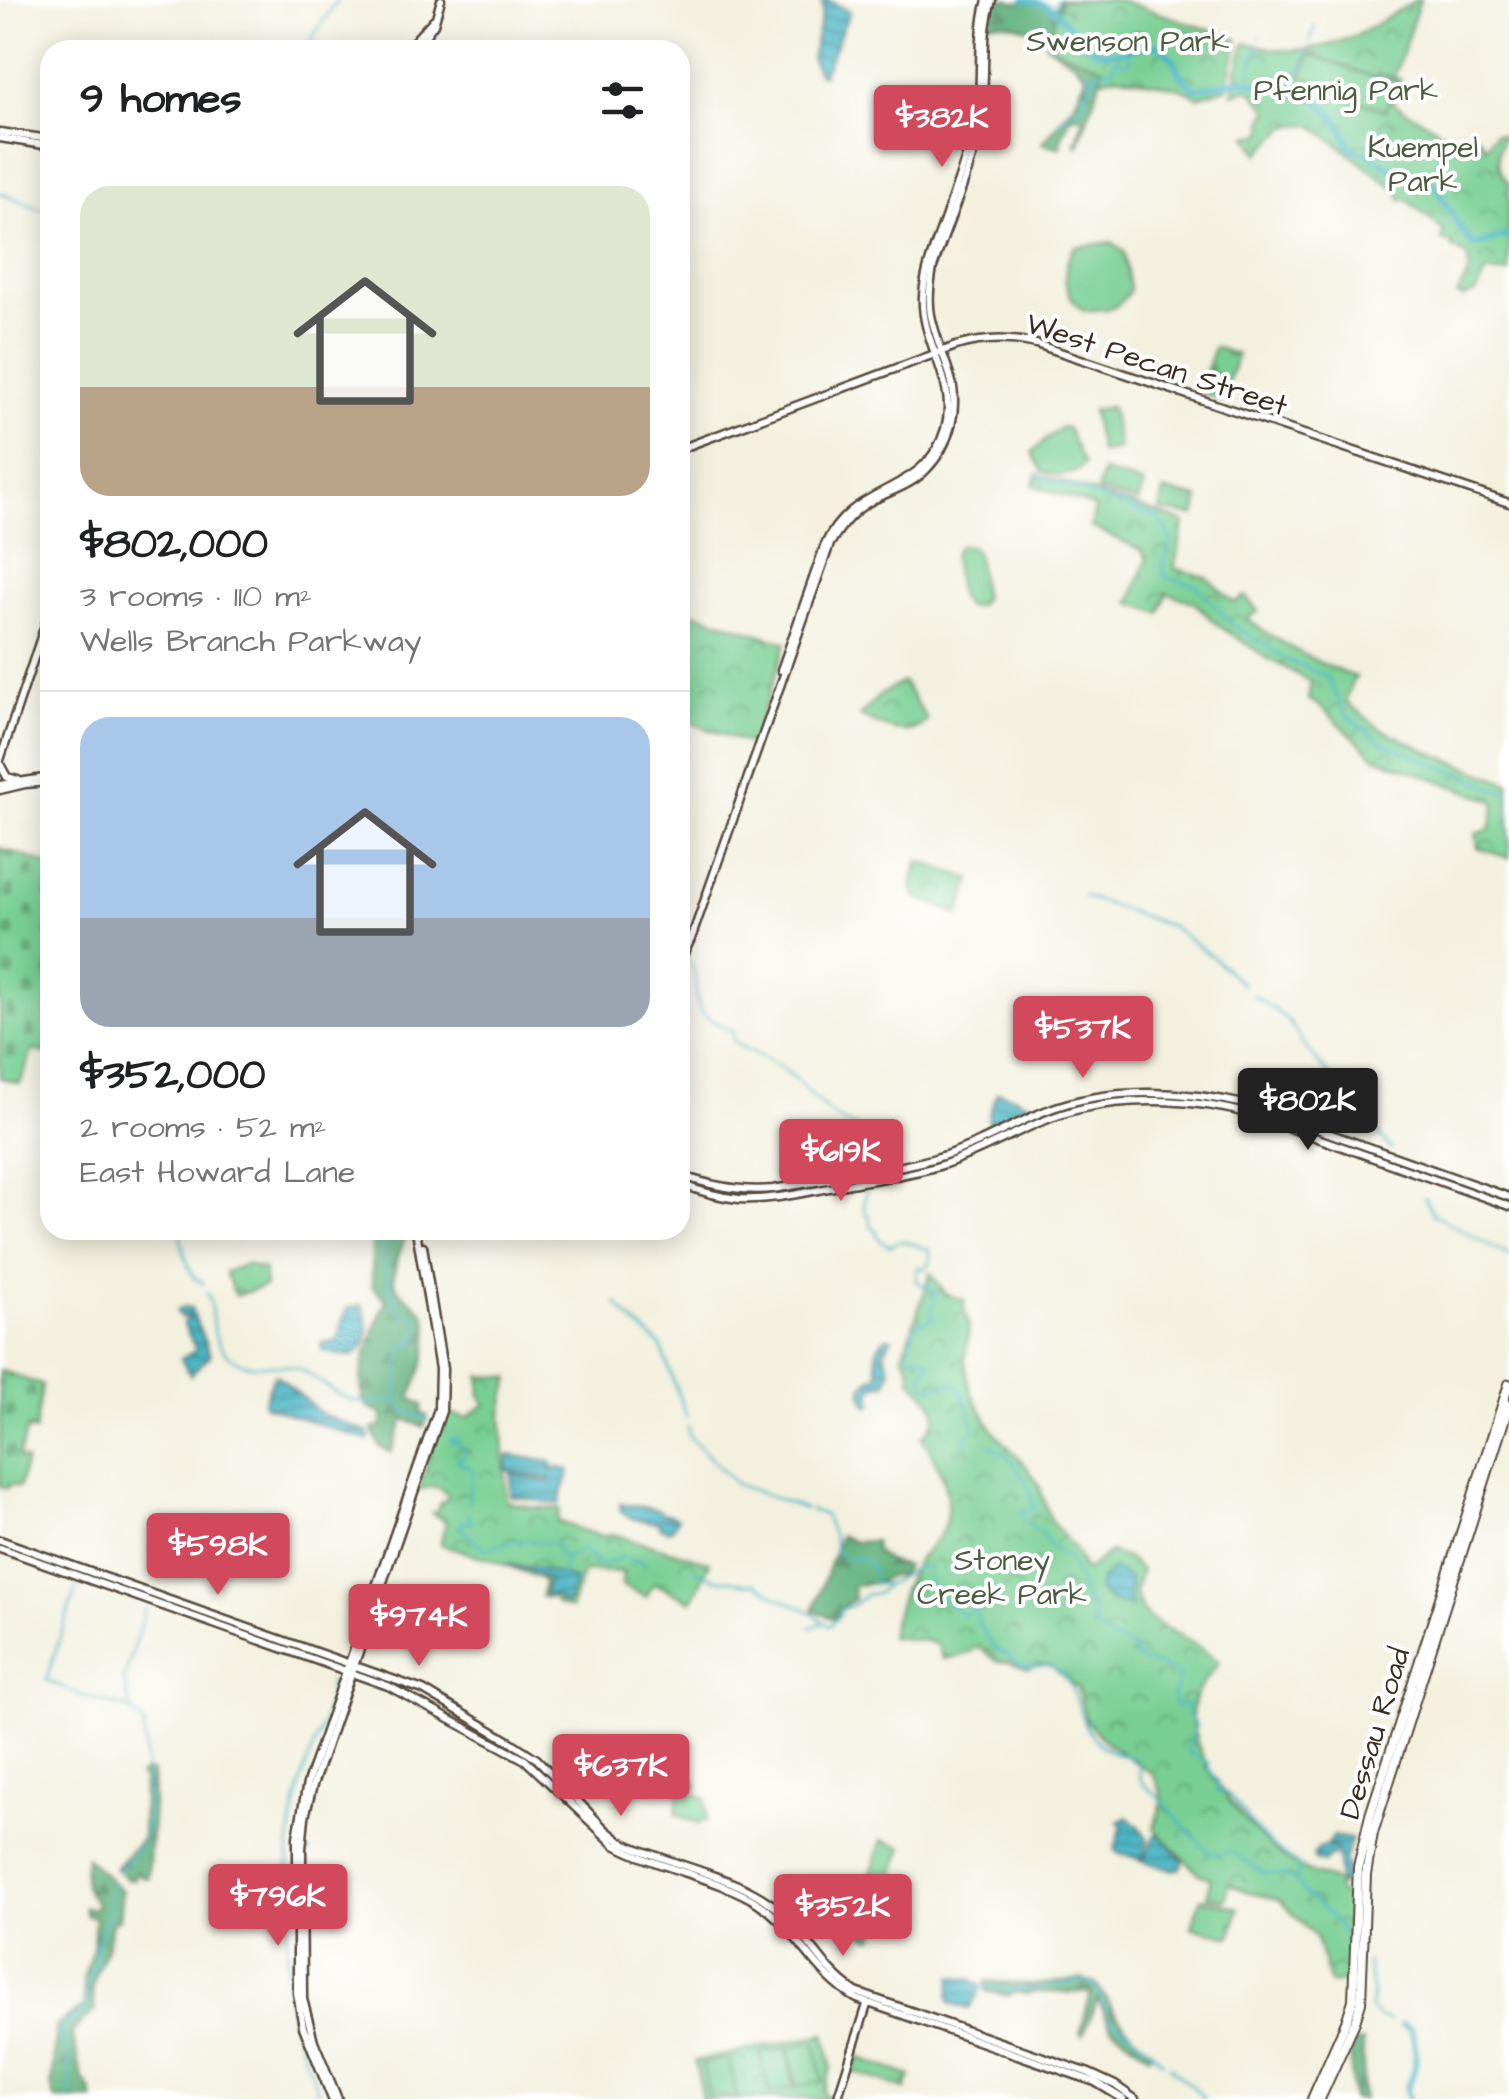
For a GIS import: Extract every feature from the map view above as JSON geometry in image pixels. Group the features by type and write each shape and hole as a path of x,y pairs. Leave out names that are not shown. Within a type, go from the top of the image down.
{"main road":[{"path":"423,40 442,0"},
{"path":"690,942 826,553 838,530 858,510 928,468 951,425 952,379 939,352 926,291 979,129 983,99 982,37 988,2"},
{"path":"415,40 434,20"},
{"path":"2,134 40,140"},
{"path":"2,134 22,141 40,141"},
{"name":"West Pecan Street","path":"690,446 939,352 994,338 1036,344 1509,504"},
{"path":"40,640 0,762 7,777 40,780"},
{"path":"0,790 20,780"},
{"path":"0,790 40,782"},
{"path":"690,930 710,882"},
{"path":"690,1187 721,1196 772,1198 914,1167 1075,1101 1155,1094 1249,1105 1509,1197"},
{"path":"690,1178 722,1188 755,1191 943,1164 1068,1112 1113,1103 1168,1103 1250,1114 1509,1206"},
{"path":"721,1196 766,1195 782,1187"},
{"path":"335,2099 304,2022 301,1825 438,1410 440,1387 419,1240"},
{"name":"Dessau Road","path":"1316,2099 1361,2003 1358,1867 1370,1815 1509,1384"},
{"name":"Dessau Road","path":"1316,2099 1353,2000 1354,1962 1373,1833 1509,1405"},
{"path":"0,1540 21,1552"},
{"path":"0,1548 423,1690 537,1759 620,1841 743,1888 774,1906 836,1977 871,2002"},
{"path":"293,1648 332,1666 351,1668 526,1760 615,1845 631,1854 760,1904 776,1916 829,1981 871,2002 1095,2082 1123,2099"},
{"path":"332,1666 344,1686"},
{"path":"344,1686 364,1678"},
{"path":"478,1734 483,1725"},
{"path":"840,2099 871,2002"},
{"path":"932,2023 1102,2078 1134,2099"}],"green space":[{"path":"994,0 1036,2 1056,9 1059,0 1113,0 1146,81 1118,75 1101,79 1077,148 1083,118 1077,115 1070,117 1061,148 1042,143 1076,100 1086,76 1074,62 1046,45 1048,36 1011,24 989,23"},
{"name":"Swenson Park","path":"1061,0 1119,0 1238,39 1227,88 1198,97 1180,88 1118,75 1101,79 1103,67 1046,45"},
{"path":"1420,0 1394,77 1401,79 1393,103 1446,134 1469,142 1471,137 1479,137 1486,147 1495,133 1503,135 1498,160 1509,183 1509,273 1486,273 1477,292 1463,298 1457,296 1469,272 1468,256 1442,240 1444,232 1435,223 1407,199 1401,200 1391,186 1314,126 1289,127 1259,154 1248,136 1264,133 1264,117 1270,112 1246,89 1233,94 1245,43 1303,50 1337,43"},
{"name":"Pfennig Park","path":"1310,54 1375,78 1378,74 1396,81 1385,111 1302,77"},
{"path":"1112,242 1124,252 1130,290 1113,308 1084,311 1068,290 1065,273 1070,255 1075,247"},
{"path":"1214,347 1237,355 1222,400 1199,392"},
{"path":"1111,407 1119,449 1100,453 1092,410"},
{"path":"1061,427 1067,428 1084,465 1064,475 1042,471 1032,452"},
{"path":"1103,472 1144,484 1138,502 1097,490"},
{"path":"1037,474 1185,522 1174,568 1207,577 1234,603 1245,596 1258,611 1247,619 1300,653 1356,677 1346,702 1381,729 1509,783 1509,858 1478,848 1476,834 1490,829 1496,802 1375,757 1308,699 1311,682 1215,623 1194,602 1167,593 1160,613 1130,603 1147,559 1141,550 1091,527 1095,507 1033,485"},
{"path":"1164,491 1199,498 1195,516 1160,510"},
{"path":"962,545 972,547 977,554 983,598 973,606 965,606 959,598 953,557"},
{"path":"690,611 786,643 752,745 690,723"},
{"path":"903,682 927,720 920,727 895,730 860,716 881,694"},
{"path":"0,848 40,862 40,1052 33,1050 20,1084 0,1078"},
{"path":"919,861 971,879 959,915 916,897 913,884"},
{"path":"372,1240 405,1240 394,1276 397,1288 424,1313 428,1323 426,1356 411,1398 423,1405 421,1413 427,1416 424,1427 404,1419 391,1453 380,1447 372,1429 382,1426 382,1414 368,1407 362,1397 362,1370 386,1300 372,1286"},
{"path":"246,1264 264,1270 265,1286 235,1296 225,1272"},
{"name":"Stoney Creek Park","path":"931,1273 946,1294 964,1300 969,1325 965,1362 971,1392 993,1430 1039,1485 1051,1521 1074,1549 1085,1571 1110,1552 1127,1558 1141,1570 1135,1591 1141,1609 1150,1619 1219,1662 1194,1701 1198,1744 1223,1792 1258,1834 1297,1866 1336,1881 1339,1893 1348,1896 1349,1981 1330,1984 1315,1936 1279,1900 1229,1884 1225,1900 1207,1896 1211,1878 1200,1875 1154,1828 1163,1798 1153,1774 1108,1744 1086,1721 1078,1689 1050,1665 1038,1664 1028,1669 997,1661 979,1647 943,1659 938,1645 890,1637 908,1579 946,1521 944,1484 922,1437 934,1421 934,1406 911,1379 903,1355"},
{"path":"0,1370 42,1385 35,1432 27,1430 18,1457 26,1460 19,1487 0,1487"},
{"path":"480,1376 510,1377 502,1413 506,1501 560,1509 557,1521 710,1562 692,1601 654,1583 646,1597 622,1586 623,1572 584,1571 570,1609 553,1598 541,1597 542,1579 440,1544 446,1522 432,1513 449,1498 435,1487 418,1491 444,1412 467,1418 486,1404 481,1397"},
{"path":"840,1535 854,1542 874,1541 875,1551 888,1561 906,1566 899,1576 853,1586 854,1599 835,1619 813,1611"},
{"path":"152,1772 148,1878 137,1871 133,1879 127,1879 115,1868 142,1838 143,1779 139,1776"},
{"path":"692,1780 698,1783 696,1795 705,1798 707,1819 698,1824 676,1814 679,1794 689,1793"},
{"path":"882,1840 903,1847 874,1938 849,1919 858,1911"},
{"path":"86,1857 122,1891 119,1920 113,1921 94,1980 95,2010 72,2032 82,2078 93,2099 55,2099 51,2085 56,2026 84,2006 83,1979 93,1948 95,1918 86,1914 84,1907 95,1909 96,1902 85,1887"},
{"path":"1201,1898 1239,1908 1231,1937 1191,1927"},
{"path":"1083,1979 1095,1983 1125,2026 1152,2051 1149,2055 1111,2027 1098,1999 1083,2035 1080,2033 1091,1993 1017,1992 1008,1996 986,1991 986,1981 1034,1985"},
{"path":"825,2034 832,2067 823,2093 833,2099 702,2099 695,2061"},
{"path":"815,2042 823,2081 797,2087 789,2047"},
{"path":"1363,2042 1363,2099 1352,2099 1350,2043"},
{"path":"787,2047 795,2087 769,2092 761,2053"},
{"path":"858,2057 911,2076 906,2089 854,2072"},
{"path":"728,2058 737,2098 710,2099 702,2064"}],"water":[{"path":"822,1 850,11 823,75 811,58"},
{"path":"997,1092 1017,1097 1032,1108 988,1128"},
{"path":"361,1305 368,1330 362,1349 350,1356 323,1351 321,1343 336,1341 347,1309"},
{"path":"191,1308 210,1356 190,1375 181,1359 196,1350 183,1323 188,1315 181,1318 177,1311"},
{"path":"886,1337 892,1338 884,1352 891,1370 886,1383 872,1387 872,1404 868,1406 863,1391 866,1383 879,1374 876,1354"},
{"path":"274,1375 323,1415 365,1431 369,1441 265,1406"},
{"path":"508,1455 552,1462 551,1473 553,1467 570,1470 559,1504 511,1496 511,1474 549,1481 550,1478 506,1471"},
{"path":"620,1503 678,1518 673,1528 667,1530 659,1527 659,1523 633,1519 621,1511"},
{"path":"506,1564 573,1579 568,1603 554,1595 544,1596 548,1579"},
{"path":"1114,1569 1130,1579 1129,1606 1101,1593 1100,1582"},
{"path":"1128,1817 1148,1840 1142,1860 1115,1849 1122,1825 1119,1822"},
{"path":"1156,1834 1183,1861 1181,1868 1175,1870 1143,1861"},
{"path":"1333,1836 1351,1839 1344,1862 1348,1865 1344,1885 1339,1884 1336,1855 1324,1863 1313,1856 1320,1847 1340,1850 1327,1844"},
{"path":"952,1976 971,1979 981,1986 969,2009 951,2003"}],"waterway":[{"path":"312,40 337,0"},
{"path":"1024,0 1055,11 1094,49 1110,53 1159,45 1194,89 1240,80 1309,96 1335,117 1350,147 1410,179 1433,184 1471,244 1509,236"},
{"path":"1054,11 1057,0"},
{"path":"1310,42 1315,26"},
{"path":"1256,53 1258,47"},
{"path":"1058,122 1084,102 1082,92 1094,82 1088,80 1088,73 1093,71 1094,77 1098,77 1100,71 1113,70 1114,61 1130,61 1127,51"},
{"path":"1298,77 1307,52"},
{"path":"1249,82 1255,55"},
{"path":"1292,93 1297,79"},
{"path":"1430,182 1445,138"},
{"path":"0,193 40,208"},
{"path":"1037,475 1158,518 1172,539 1162,568 1165,577 1196,585 1231,623 1285,659 1326,676 1346,715 1383,743 1509,794"},
{"path":"1083,896 1171,926 1243,985"},
{"path":"690,963 703,1013 732,1031 734,1042 783,1069 829,1112 865,1131 869,1137 867,1164"},
{"path":"1253,995 1287,1019 1307,1049 1392,1150"},
{"path":"866,1188 866,1215 882,1242 891,1246 904,1241 930,1250 930,1265 918,1267 917,1279 920,1285 928,1285 936,1297 933,1318 914,1326 908,1353 929,1359 923,1375 926,1388 958,1385 972,1418 973,1431 964,1439 968,1447"},
{"path":"1424,1197 1433,1214 1509,1256"},
{"path":"182,1240 194,1278 203,1284"},
{"path":"384,1240 379,1245 390,1285 388,1292 395,1297 398,1312 417,1318 420,1332 415,1342 401,1348 396,1400 407,1412 429,1420"},
{"path":"207,1293 215,1336 232,1358 250,1365 297,1368 354,1401 396,1400"},
{"path":"616,1302 661,1346 686,1416"},
{"path":"688,1426 689,1436 736,1484 805,1509"},
{"path":"450,1438 453,1444 458,1439 464,1452 458,1462 474,1472 469,1502"},
{"path":"990,1445 1020,1471 1034,1509 1021,1511 1024,1522 1070,1560 1093,1615 1094,1627 1133,1647 1138,1659 1173,1671 1179,1677 1173,1696 1175,1705 1188,1705 1196,1725 1187,1750 1208,1762 1219,1783 1217,1792 1231,1797 1256,1830 1298,1865 1296,1880"},
{"path":"810,1510 824,1515 835,1552 851,1561 860,1557 870,1565 874,1584 885,1585"},
{"path":"467,1513 472,1522 463,1522 459,1527 485,1549 521,1540 550,1542 557,1546 561,1557 582,1549 601,1565 623,1557 645,1563"},
{"path":"560,1577 565,1560"},
{"path":"695,1571 719,1580 756,1583 829,1626 840,1610 868,1593 878,1593 924,1564 935,1592 961,1614 976,1611 979,1625 995,1649 1025,1667 1048,1666 1060,1671 1091,1734 1105,1748 1137,1760 1142,1782 1202,1845 1215,1854 1231,1851 1263,1873 1296,1880 1351,1945"},
{"path":"78,1583 46,1680 80,1695 127,1708"},
{"path":"120,1872 145,1839 148,1816 144,1724 130,1709 124,1680 145,1608"},
{"path":"810,1628 823,1623"},
{"path":"288,1889 295,1807 324,1717 329,1681"},
{"path":"307,1855 310,1851"},
{"path":"69,2099 69,2066 59,2033 85,2009 87,1984 98,1961 94,1953 106,1923 113,1883"},
{"path":"288,1904 290,2009 319,2099"},
{"path":"1367,1961 1373,1994 1370,2008 1378,2017 1390,2021"},
{"path":"980,1988 991,1986 1009,1991 1091,1983 1110,2019 1163,2062"},
{"path":"1402,2025 1411,2029 1415,2051 1415,2066 1406,2088 1408,2099"},
{"path":"1170,2066 1203,2099"}],"park label":[{"name":"Kuempel Park","path":"1423,164"}]}
